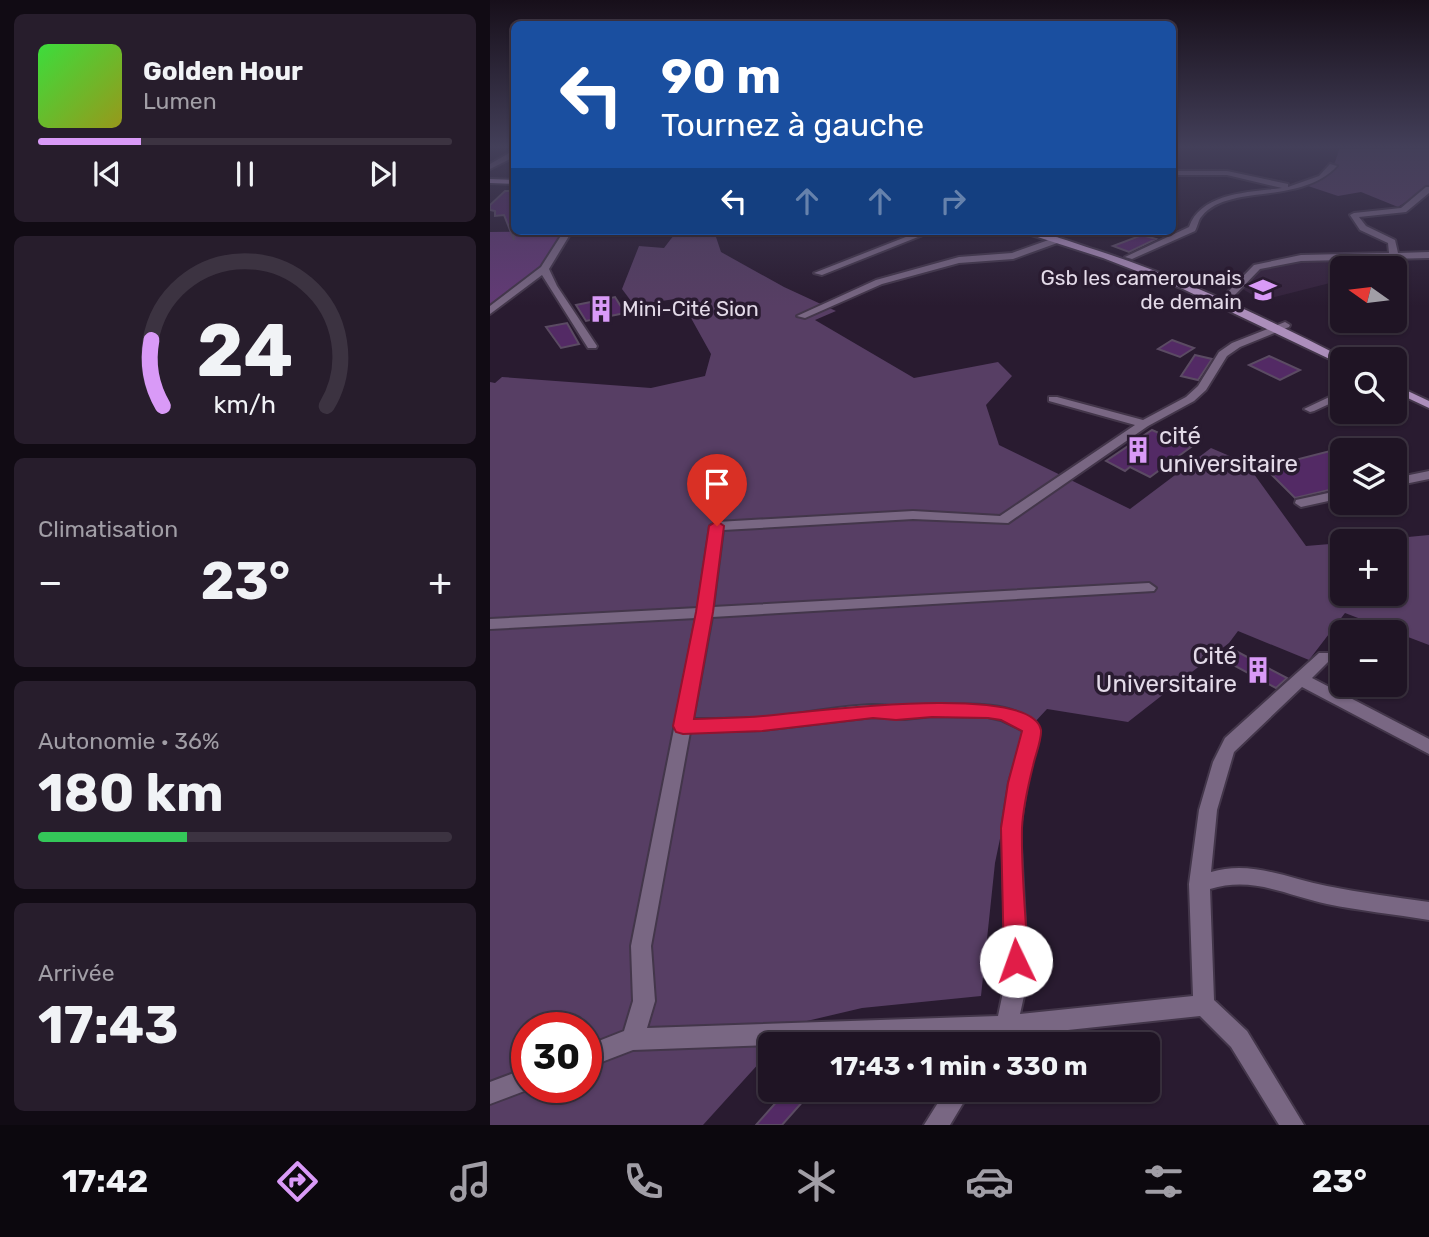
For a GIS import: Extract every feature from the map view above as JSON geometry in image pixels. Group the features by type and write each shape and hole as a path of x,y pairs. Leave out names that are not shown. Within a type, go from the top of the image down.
{"main road":[{"path":"1058,235 1160,267 1227,298 1330,354"},
{"path":"1058,235 1151,270 1330,349"},
{"path":"1407,386 1429,397"},
{"path":"1407,394 1429,405"}],"street":[{"path":"1129,257 1192,229 1197,215 1213,204 1230,200"},
{"path":"1415,200 1403,210 1354,215 1363,228 1392,242 1394,256 1429,255"},
{"path":"490,311 544,269 565,235"},
{"path":"819,273 919,235"},
{"path":"802,316 879,282 959,260 1013,256 1053,235"},
{"path":"1227,298 1257,267 1301,258 1330,257"},
{"path":"544,269 552,286 592,346"},
{"path":"633,1039 643,1001 641,946 705,612 717,526 912,515 1003,520 1144,424 1197,394 1223,354 1281,327"},
{"path":"1054,399 1144,424"},
{"path":"1310,409 1330,400"},
{"path":"1407,480 1429,475"},
{"path":"1301,503 1330,497"},
{"path":"490,624 1149,588"},
{"path":"1292,1125 1239,1039 1204,1005 1199,884 1205,823 1224,754 1231,743 1303,680 1325,657"},
{"path":"1303,680 1429,747"},
{"path":"683,726 762,724 873,711 896,713 932,710 988,711 1005,714 1030,727 1032,731 1018,783 1012,828 1017,978 1006,1026 1002,1032"},
{"path":"1199,884 1229,875 1261,877 1327,895 1429,911"},
{"path":"602,1051 633,1039 1006,1026 1204,1005"},
{"path":"490,1093 511,1085"},
{"path":"936,1125 952,1102"}],"shaded area":[{"path":"1382,200 1408,200 1398,207"},
{"path":"490,232 511,232 511,235 565,235 546,266 490,311"},
{"path":"674,235 715,235 721,252 784,287 836,311 815,320 914,378 998,362 1012,376 986,405 999,445 1130,509 1211,448 1246,463 1306,546 1330,544 1330,606 1407,606 1407,537 1429,535 1429,645 1407,637 1407,620 1363,620 1345,613 1340,620 1330,620 1330,633 1309,660 1238,631 1229,643 1128,722 1047,709 1021,737 995,863 981,996 862,1008 794,1024 787,1032 758,1032 758,1064 703,1125 490,1125 490,382 495,383 502,377 651,388 705,376 711,354 686,309 675,299 634,305 622,289 639,246 664,248"},
{"path":"1325,257 1330,260 1330,283 1271,298 1251,294 1224,278 1287,260"}],"building":[{"path":"495,200 511,200 511,232 504,215 495,216 490,205"},
{"path":"1142,235 1156,239 1129,252 1113,246"},
{"name":"Mini-Cité Sion","path":"615,297 625,313 586,321 576,305"},
{"path":"567,323 579,344 561,348 546,327"},
{"name":"Cité Universitaire","path":"1172,340 1194,348 1180,357 1158,349"},
{"name":"cité universitaire","path":"1195,355 1212,359 1198,380 1181,376"},
{"name":"cité universitaire","path":"1269,356 1300,370 1280,380 1249,365"},
{"path":"1152,430 1191,447 1150,477 1130,467 1125,471 1106,461"},
{"path":"1330,451 1330,490 1295,498 1267,470 1277,468 1275,465"},
{"name":"Cité Universitaire","path":"1234,650 1287,678 1276,688 1224,660"},
{"path":"776,1102 802,1102 782,1125 756,1125"}],"place":[{"name":"Gsb les camerounais de demain","path":"1263,290"},
{"name":"Mini-Cité Sion","path":"601,309"},
{"name":"cité universitaire","path":"1138,450"},
{"name":"Cité Universitaire","path":"1258,670"}],"route":[{"path":"717,526 705,612 683,726 762,724 873,711 896,713 932,710 988,711 1005,714 1030,727 1032,731 1018,783 1012,828 1016,961"}]}
